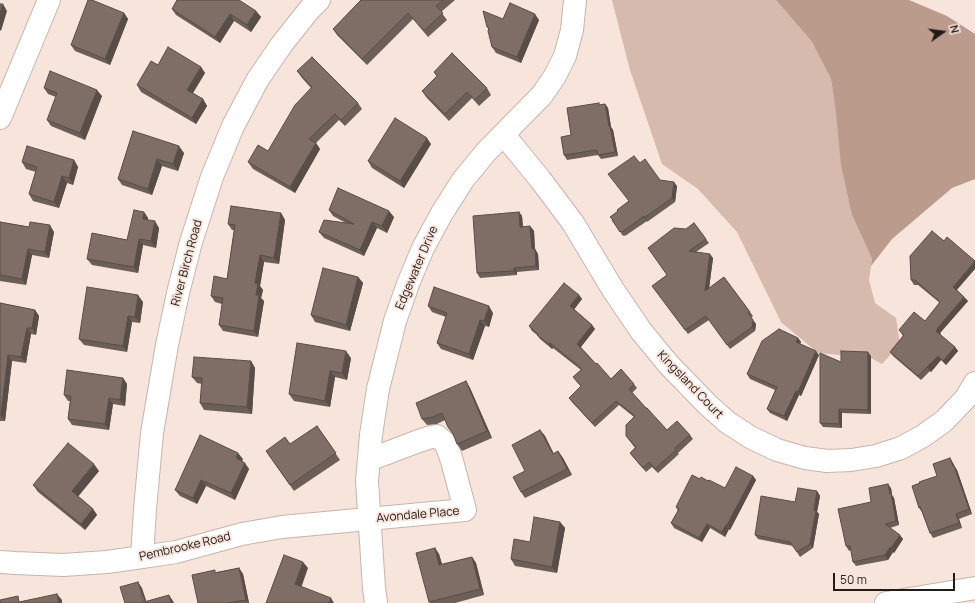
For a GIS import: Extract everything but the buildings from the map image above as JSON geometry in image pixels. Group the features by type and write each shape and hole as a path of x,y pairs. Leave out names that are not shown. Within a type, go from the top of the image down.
{"street":[{"path":"0,118 49,0"},
{"name":"River Birch Road","path":"142,558 152,433 167,345 191,242 212,177 233,126 258,79 278,50 309,10 319,0"},
{"name":"Edgewater Drive","path":"376,603 367,481 371,435 378,389 395,321 423,248 442,213 463,180 486,152 542,95 555,76 565,56 572,30 575,0"},
{"name":"Kingsland Court","path":"504,135 573,223 612,288 641,332 669,365 708,405 727,422 750,437 776,450 805,458 851,460 876,456 901,448 923,436 944,420 966,398 975,383"},
{"name":"Avondale Place","path":"369,460 416,442 437,436 446,444 465,510 370,519"},
{"name":"Pembrooke Road","path":"0,562 63,564 107,562 142,558 176,552 242,534 282,527 370,519"},
{"path":"886,603 975,588"}],"shaded area":[{"path":"612,0 776,0 812,42 831,79 852,215 872,259 869,280 875,303 896,318 900,344 882,364 871,358 818,353 781,322 737,232 698,189 662,164 630,70"},
{"path":"776,0 909,0 947,16 975,34 975,179 952,188 892,239 871,266 872,259 852,215 841,165 831,79 812,42"}]}
